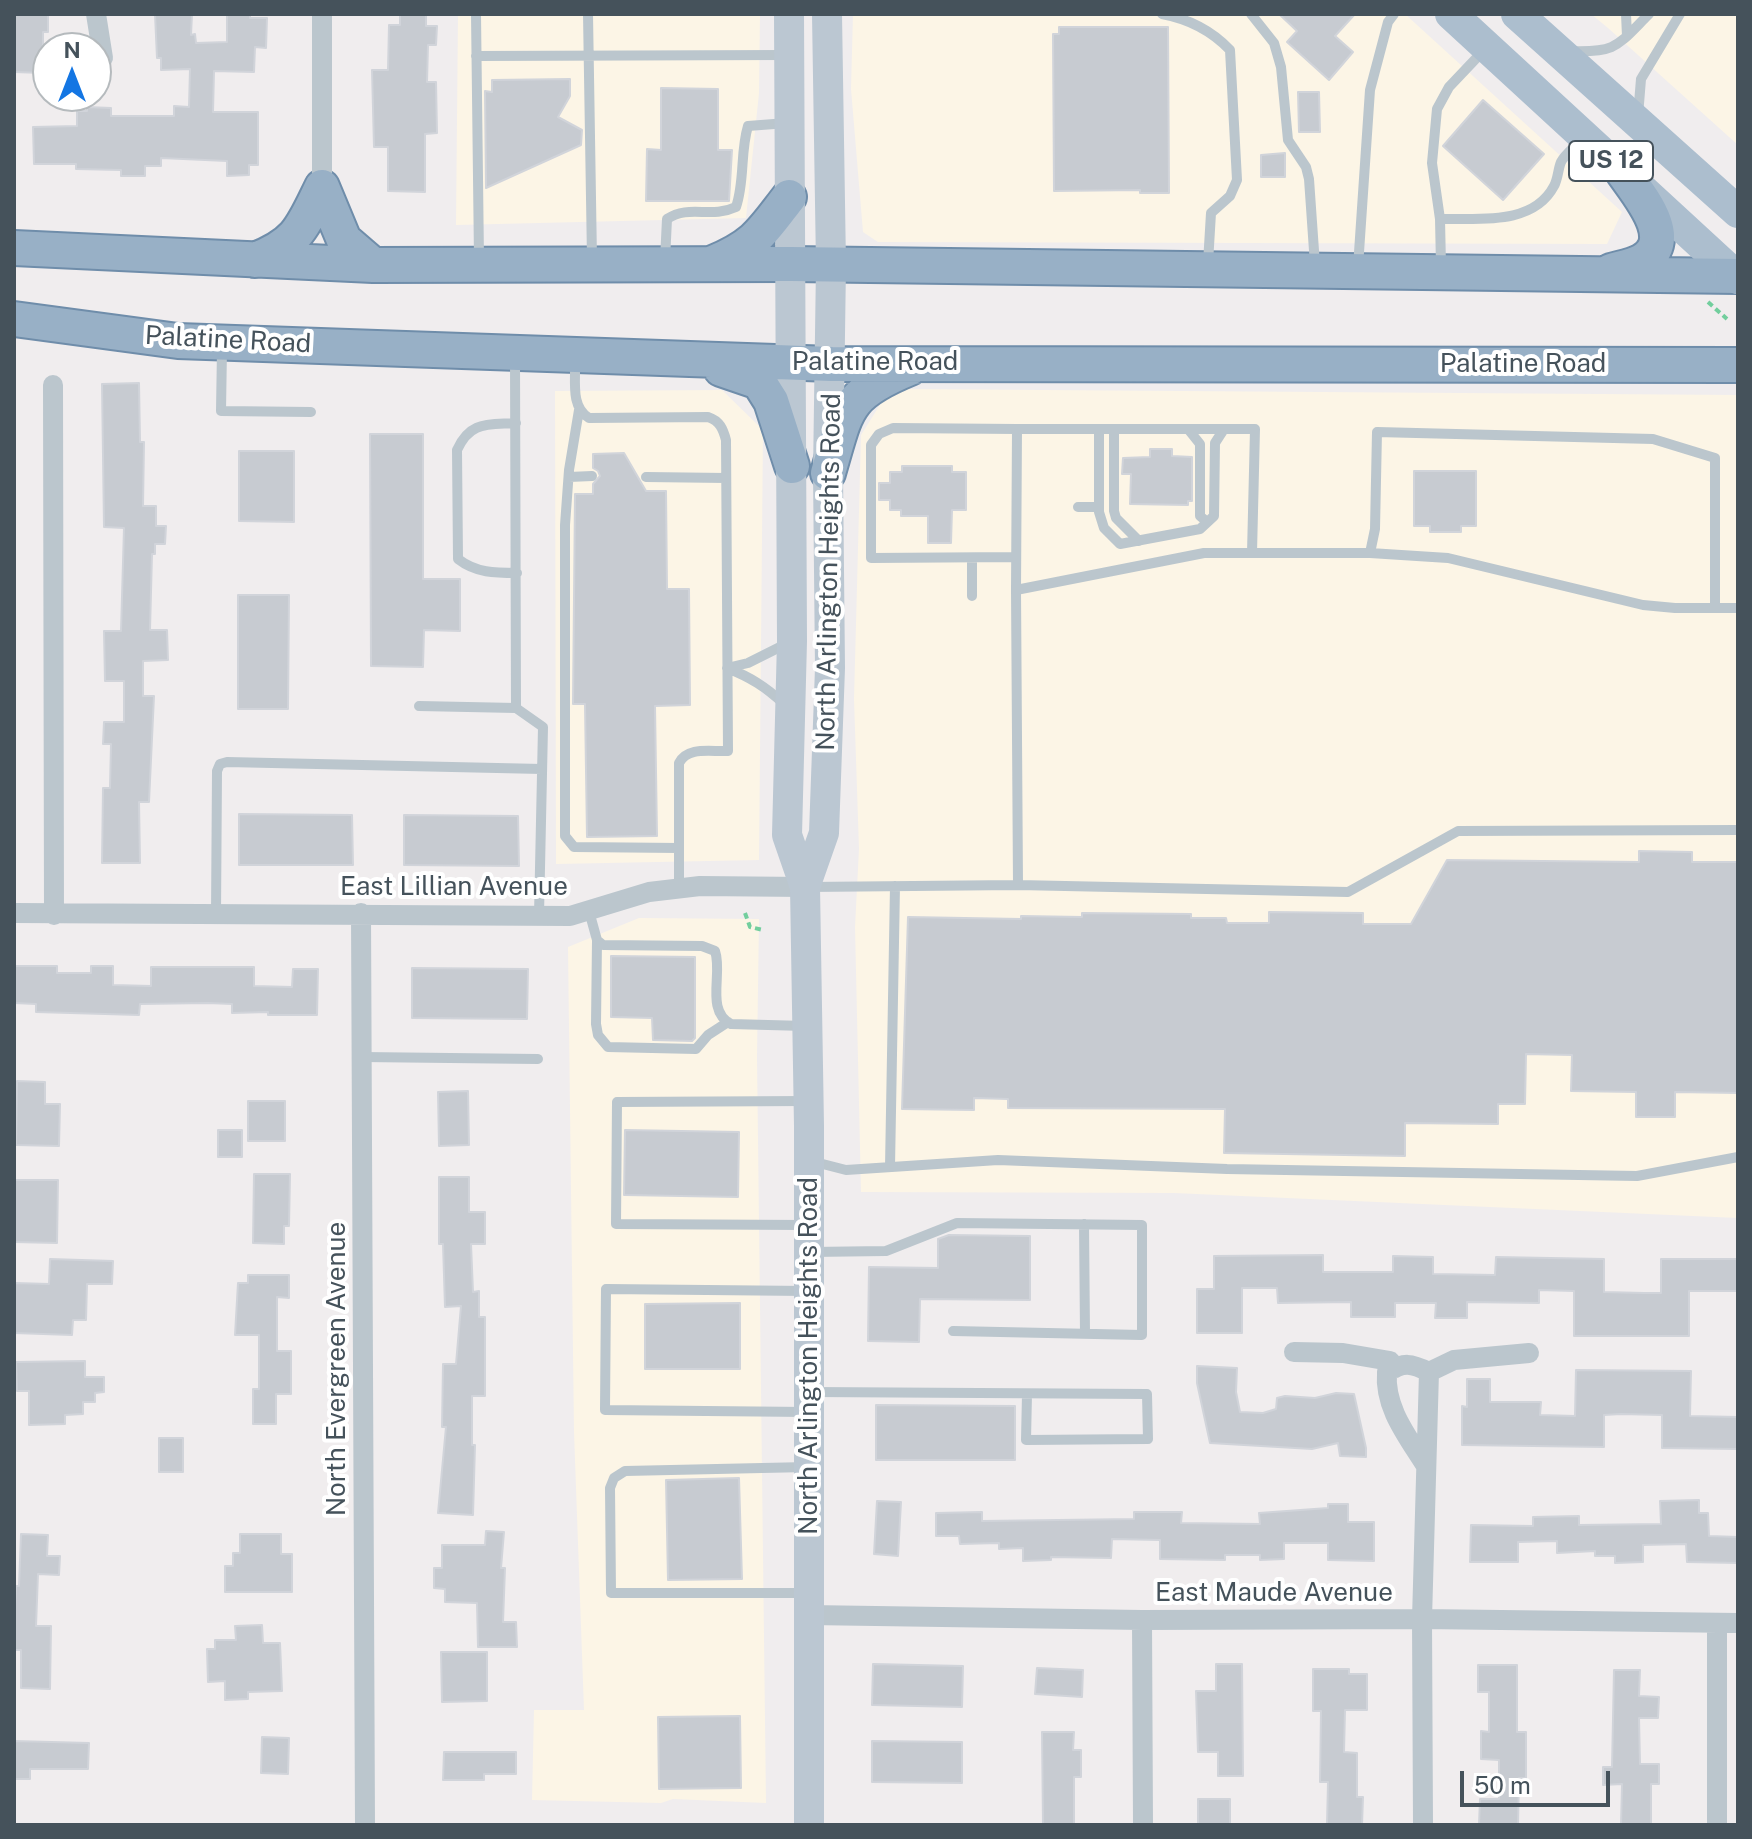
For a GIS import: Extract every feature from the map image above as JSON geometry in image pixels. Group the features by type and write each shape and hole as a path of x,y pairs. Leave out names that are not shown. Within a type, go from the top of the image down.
{"highway":[{"path":"1599,274 1640,262 1651,254 1654,247 1654,218 1623,172"},
{"path":"254,260 282,250 295,236 322,187"},
{"path":"322,187 344,240 373,265"},
{"path":"710,264 736,254 762,234 789,197"},
{"path":"14,234 171,256"},
{"path":"14,248 373,265 791,264 1737,277"},
{"name":"Palatine Road","path":"14,319 178,341 832,364 1738,365"},
{"path":"14,338 36,341 178,341"},
{"path":"690,358 759,382 771,401 792,466"},
{"path":"828,473 847,410 878,381 922,363"}],"main road":[{"name":"North Arlington Heights Road","path":"789,14 792,641 787,835 805,887 809,1160 809,1825"},
{"name":"North Arlington Heights Road","path":"805,887 824,833 830,668 828,473 832,364 827,14"},
{"name":"US 12","path":"1451,14 1737,277"},
{"name":"US 12","path":"1517,14 1738,212"}],"street":[{"path":"322,14 322,187"},
{"path":"53,385 54,915"},
{"name":"East Lillian Avenue","path":"14,913 570,916 649,892 679,888 805,887"},
{"name":"North Evergreen Avenue","path":"361,913 365,1825"},
{"path":"1294,1352 1343,1353 1390,1361 1395,1368"},
{"path":"1429,1372 1454,1360 1529,1353"},
{"path":"1426,1466 1393,1413 1386,1387 1387,1372 1395,1368 1412,1363 1429,1372"},
{"path":"1423,1825 1422,1619 1429,1372"},
{"name":"East Maude Avenue","path":"810,1604 1142,1620 1422,1619 1738,1623"},
{"path":"1142,1620 1143,1825"},
{"path":"1717,1623 1717,1825"}],"lane":[{"path":"476,14 479,265"},
{"path":"588,14 592,265"},
{"path":"1162,14 1188,19 1219,38 1230,50 1237,180 1230,196 1211,213 1207,269"},
{"path":"1251,14 1268,32 1278,54 1288,140 1306,167 1309,179 1315,271"},
{"path":"1358,271 1370,90 1388,22 1394,14"},
{"path":"1626,14 1627,36"},
{"path":"1558,50 1605,51 1621,43 1649,14"},
{"path":"1638,122 1641,79 1680,14"},
{"path":"1442,272 1440,219 1432,163 1437,109 1449,87 1487,47"},
{"path":"476,56 790,55"},
{"path":"665,264 667,219 678,211 723,213 736,207 741,194 743,142 748,126 789,123"},
{"path":"1440,219 1504,217 1537,207 1554,187 1562,160 1584,137"},
{"path":"222,343 221,411 311,412"},
{"path":"515,352 516,708"},
{"path":"575,354 579,410 565,525 565,836 574,847 679,848"},
{"path":"579,410 589,418 708,417 715,420 726,440 728,751 692,752 681,758 679,763 679,888"},
{"path":"516,423 479,426 464,434 457,450 458,559 469,567 492,573 517,573"},
{"path":"1016,557 871,558 871,445 879,434 893,428 1255,429 1252,553"},
{"path":"1017,429 1018,885"},
{"path":"1099,429 1099,507 1104,528 1120,544 1200,529 1214,516 1215,443 1224,429"},
{"path":"1114,429 1114,511 1116,518 1139,541"},
{"path":"1188,429 1200,444 1200,516 1206,521"},
{"path":"1370,553 1375,529 1377,432 1653,439 1715,458 1715,608"},
{"path":"569,477 592,476"},
{"path":"646,477 726,478"},
{"path":"1078,507 1099,507"},
{"path":"1016,590 1204,553 1370,553 1448,558 1643,605 1738,608"},
{"path":"972,558 972,596"},
{"path":"727,668 748,663 792,641"},
{"path":"727,668 750,677 790,710"},
{"path":"419,706 516,708 543,727 539,915"},
{"path":"206,915 220,764 542,769"},
{"path":"805,887 1018,885 1348,892 1458,831 1738,830"},
{"path":"890,1167 895,886"},
{"path":"589,911 597,940 596,1024 598,1035 608,1047 696,1049 708,1035 728,1022"},
{"path":"597,940 603,945 710,947 717,957 719,1015 728,1022 807,1027"},
{"path":"362,1057 538,1059"},
{"path":"808,1100 617,1102 616,1224 809,1239 886,1251 957,1223 1142,1225 1142,1335 953,1331"},
{"path":"809,1160 846,1170 998,1160 1227,1169 1637,1176 1738,1157"},
{"path":"1084,1224 1085,1334"},
{"path":"809,1291 606,1289 605,1410 1027,1394 1147,1394 1148,1439 1026,1440 1027,1394"},
{"path":"810,1467 620,1473 610,1488 611,1593 710,1593 810,1604"}],"path":[{"path":"1706,300 1727,319"},
{"path":"745,913 750,927 763,930"}],"shaded area":[{"path":"458,14 760,14 759,93 746,218 456,225"},
{"path":"853,14 1405,14 1622,212 1607,244 878,242 863,232 851,89"},
{"path":"1591,14 1738,14 1738,145 1608,28"},
{"path":"903,389 1738,395 1738,1218 1174,1193 861,1192 855,927 859,849 854,699 861,435 883,400"},
{"path":"722,390 763,430 759,860 556,864 555,391"},
{"path":"639,918 759,919 757,1057 766,1803 673,1799 661,1803 532,1800 534,1710 584,1710 574,1432 568,947"}],"building":[{"path":"14,14 48,14 48,32 32,32 32,73 14,72"},
{"path":"155,14 192,14 191,35 195,34 196,43 227,42 227,14 267,18 266,48 255,47 254,72 214,71 213,112 258,112 258,165 249,165 249,175 227,176 227,161 161,158 161,166 145,166 145,176 121,176 121,170 76,169 76,164 34,164 33,127 77,126 77,112 111,112 111,116 174,116 174,106 189,107 190,69 161,70 161,58 157,58"},
{"path":"400,14 426,14 426,26 437,26 436,45 428,45 427,82 436,82 437,133 425,134 425,192 388,191 388,147 374,147 372,70 388,70 389,25 400,25"},
{"path":"1279,14 1355,14 1335,36 1353,52 1329,80 1287,42 1297,31"},
{"path":"1059,27 1168,27 1169,193 1140,193 1140,190 1054,191 1053,34 1059,34"},
{"path":"570,79 570,96 558,117 582,130 581,145 486,188 485,91 492,92 492,80"},
{"path":"661,88 718,89 718,150 732,150 729,201 646,201 647,149 661,150"},
{"path":"1298,92 1319,92 1320,132 1299,132"},
{"path":"1483,100 1544,154 1503,200 1443,146"},
{"path":"1285,153 1285,177 1261,177 1261,155"},
{"path":"139,383 140,442 144,442 143,506 156,506 156,526 166,526 165,544 155,544 155,554 152,554 150,630 167,630 168,660 143,661 143,696 154,696 149,802 139,802 140,863 102,863 103,788 110,788 111,744 103,744 104,722 124,722 124,681 105,681 104,631 121,631 124,528 104,527 102,384"},
{"path":"370,434 423,434 423,579 460,579 460,631 424,630 423,667 371,666"},
{"path":"1150,449 1172,449 1172,456 1192,457 1192,501 1188,501 1188,505 1130,504 1131,474 1122,474 1123,458 1150,457"},
{"path":"239,451 294,451 294,522 239,521"},
{"path":"624,453 646,491 666,491 667,589 689,589 690,705 655,706 657,836 587,837 585,704 573,704 575,494 593,494 593,484 600,476 593,468 593,454"},
{"path":"902,466 952,466 952,472 966,472 966,510 952,510 951,543 928,543 928,516 901,516 901,510 890,510 890,500 879,500 879,483 890,483 890,472 902,472"},
{"path":"1414,471 1476,471 1476,526 1461,526 1461,532 1430,532 1430,526 1414,526"},
{"path":"238,595 289,595 288,709 238,709"},
{"path":"239,814 352,815 353,865 239,865"},
{"path":"404,815 518,816 519,866 404,865"},
{"path":"1639,851 1692,852 1692,862 1738,862 1738,1093 1675,1092 1675,1117 1636,1117 1636,1092 1571,1091 1572,1055 1526,1054 1525,1104 1498,1104 1498,1124 1405,1123 1405,1156 1224,1153 1225,1109 1008,1108 1008,1099 974,1098 974,1110 902,1109 908,917 1021,919 1021,916 1082,917 1082,913 1191,914 1191,918 1226,918 1227,923 1269,923 1269,912 1363,913 1363,924 1411,924 1447,860 1639,862"},
{"path":"611,956 695,957 695,1038 692,1041 653,1040 652,1018 611,1017"},
{"path":"14,966 57,966 57,973 91,973 91,966 113,966 113,985 151,986 151,967 254,967 254,986 292,987 293,969 318,969 317,1015 232,1013 232,1004 208,1003 140,1004 139,1015 36,1012 36,1004 14,1003"},
{"path":"412,968 528,969 527,1019 412,1018"},
{"path":"17,1081 45,1082 45,1104 60,1104 59,1146 16,1145"},
{"path":"468,1091 469,1145 439,1146 438,1092"},
{"path":"248,1101 285,1101 285,1141 248,1141"},
{"path":"218,1130 242,1130 242,1157 218,1157"},
{"path":"625,1130 739,1132 738,1197 624,1195"},
{"path":"254,1174 290,1174 289,1226 284,1226 284,1244 253,1243"},
{"path":"439,1177 469,1177 469,1212 485,1212 485,1244 471,1244 473,1292 479,1291 479,1317 485,1317 485,1396 472,1396 472,1445 475,1445 473,1515 438,1513 446,1427 442,1427 443,1364 456,1364 461,1306 445,1307 443,1244 439,1244"},
{"path":"14,1180 58,1180 57,1243 14,1242"},
{"path":"949,1235 1030,1236 1030,1300 920,1299 919,1342 868,1341 869,1267 938,1268 938,1239"},
{"path":"1323,1255 1323,1272 1393,1272 1393,1256 1433,1257 1433,1274 1495,1275 1496,1257 1604,1259 1604,1292 1644,1293 1661,1293 1661,1259 1738,1259 1738,1291 1689,1291 1689,1336 1574,1336 1574,1291 1539,1290 1539,1303 1467,1302 1467,1318 1435,1318 1436,1303 1395,1303 1395,1317 1351,1317 1351,1302 1278,1303 1277,1288 1242,1288 1242,1333 1197,1333 1197,1289 1214,1289 1214,1256"},
{"path":"50,1259 113,1261 112,1284 87,1284 86,1320 73,1320 72,1335 14,1333 15,1283 49,1284"},
{"path":"248,1275 289,1275 289,1298 277,1297 277,1351 291,1351 291,1394 276,1394 276,1424 253,1424 253,1389 259,1389 259,1335 235,1335 238,1283 248,1283"},
{"path":"740,1303 740,1369 645,1369 645,1304"},
{"path":"85,1361 85,1377 104,1377 104,1392 95,1393 95,1402 83,1402 83,1414 65,1415 65,1424 29,1425 29,1391 17,1391 16,1362"},
{"path":"1197,1366 1237,1368 1236,1392 1240,1412 1263,1413 1276,1409 1277,1398 1285,1396 1315,1398 1336,1393 1354,1394 1366,1457 1340,1456 1338,1443 1312,1449 1210,1443 1197,1383"},
{"path":"1576,1370 1691,1371 1690,1416 1738,1417 1738,1449 1662,1448 1662,1415 1621,1414 1604,1415 1604,1447 1462,1445 1462,1406 1467,1407 1467,1379 1490,1379 1490,1402 1541,1402 1540,1415 1575,1416"},
{"path":"876,1405 1015,1406 1015,1460 876,1460"},
{"path":"159,1438 183,1438 183,1472 159,1472"},
{"path":"739,1478 742,1579 668,1580 666,1480"},
{"path":"1699,1500 1699,1513 1708,1513 1709,1536 1738,1537 1738,1563 1687,1562 1686,1544 1643,1545 1643,1562 1615,1563 1615,1556 1595,1556 1595,1551 1557,1553 1557,1541 1518,1542 1518,1562 1470,1562 1471,1525 1533,1526 1533,1517 1579,1516 1579,1525 1661,1524 1660,1501"},
{"path":"877,1501 901,1502 898,1556 874,1554"},
{"path":"1328,1504 1348,1504 1348,1522 1374,1522 1374,1561 1328,1560 1328,1543 1284,1543 1284,1559 1260,1560 1260,1555 1225,1555 1225,1560 1160,1559 1160,1540 1112,1539 1111,1558 1051,1557 1051,1560 1023,1561 1023,1548 999,1549 999,1543 960,1544 959,1536 936,1536 936,1513 982,1512 982,1521 1134,1519 1134,1512 1182,1512 1181,1523 1260,1524 1259,1513 1328,1508"},
{"path":"486,1531 504,1532 501,1568 505,1568 503,1622 516,1622 517,1647 478,1647 477,1603 445,1602 445,1589 434,1588 434,1568 442,1568 442,1545 485,1545"},
{"path":"21,1534 48,1535 47,1556 60,1556 59,1575 38,1574 36,1626 51,1626 50,1689 21,1688 21,1650 14,1650 14,1625"},
{"path":"240,1534 281,1534 281,1554 292,1554 292,1592 225,1592 225,1566 233,1566 233,1553 240,1553"},
{"path":"262,1625 263,1643 280,1643 282,1691 248,1692 248,1699 225,1700 225,1681 208,1682 207,1649 215,1649 215,1640 236,1640 235,1626"},
{"path":"441,1652 487,1652 487,1701 442,1702"},
{"path":"873,1664 963,1666 962,1707 872,1705"},
{"path":"1216,1664 1242,1664 1243,1776 1218,1776 1218,1752 1198,1752 1196,1691 1216,1691"},
{"path":"1478,1665 1517,1665 1517,1732 1526,1732 1526,1778 1519,1778 1518,1825 1479,1825 1480,1799 1499,1799 1499,1760 1481,1759 1481,1731 1489,1732 1489,1692 1478,1692"},
{"path":"1037,1668 1083,1670 1082,1697 1035,1694"},
{"path":"1313,1669 1349,1669 1349,1674 1367,1674 1367,1710 1345,1710 1344,1752 1357,1753 1357,1797 1363,1797 1362,1825 1327,1825 1328,1782 1320,1782 1321,1711 1313,1711"},
{"path":"1614,1670 1640,1670 1639,1696 1659,1697 1658,1718 1639,1718 1640,1764 1659,1764 1659,1784 1651,1784 1651,1825 1621,1825 1622,1784 1603,1785 1603,1767 1612,1767"},
{"path":"740,1716 741,1788 659,1789 658,1717"},
{"path":"1042,1732 1074,1732 1073,1750 1081,1750 1081,1777 1074,1777 1074,1825 1043,1825"},
{"path":"262,1737 289,1738 288,1774 261,1773"},
{"path":"14,1741 89,1743 88,1769 30,1769 30,1779 14,1779"},
{"path":"872,1741 962,1742 962,1783 872,1782"},
{"path":"444,1752 516,1752 516,1774 484,1774 484,1780 443,1780"},
{"path":"1198,1799 1230,1799 1230,1825 1198,1825"}]}
